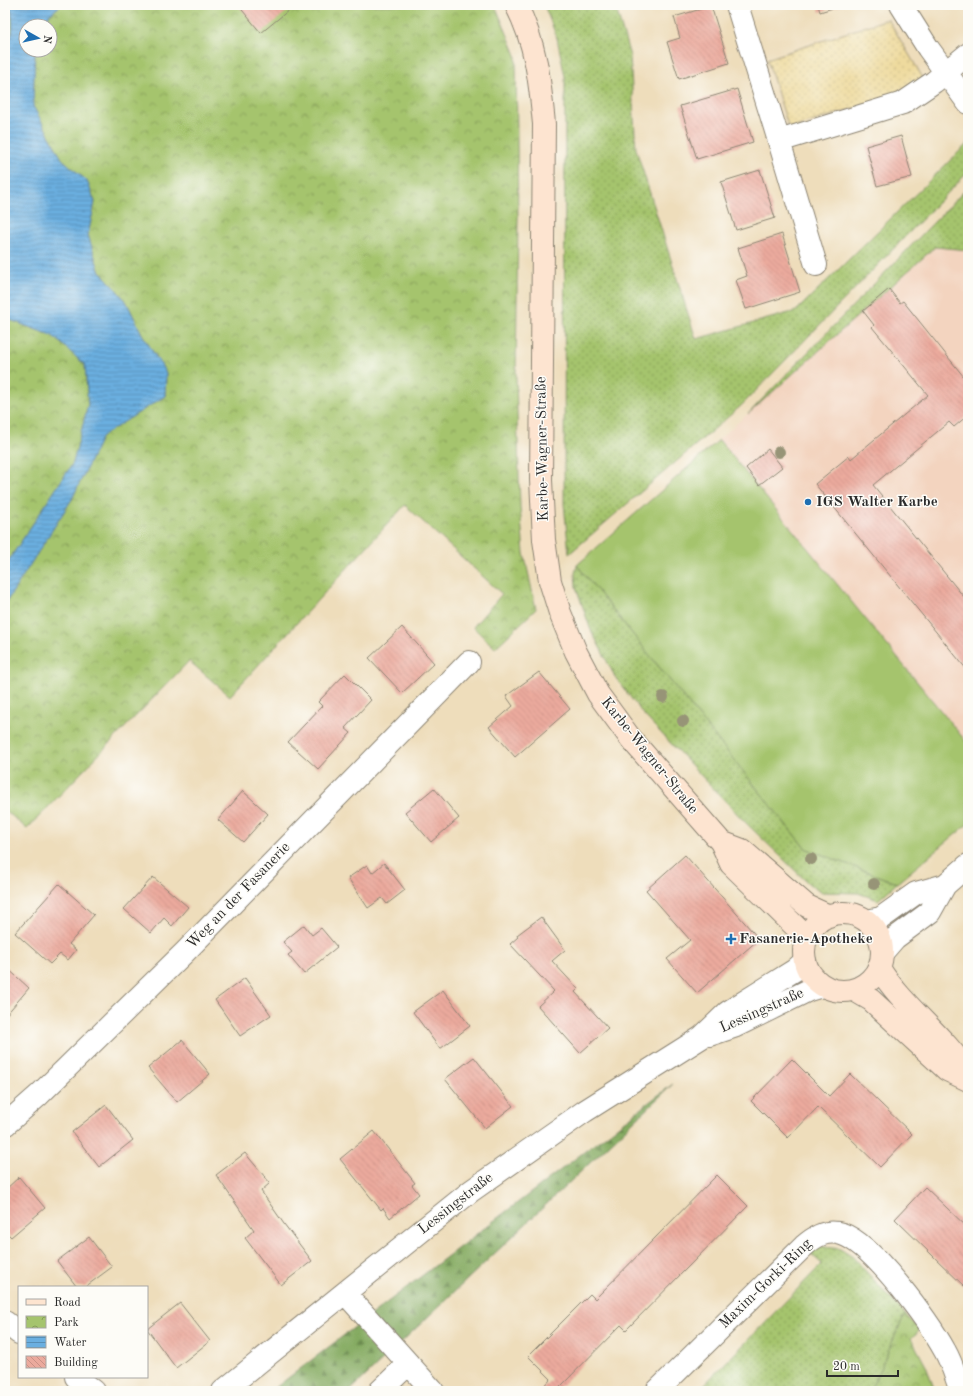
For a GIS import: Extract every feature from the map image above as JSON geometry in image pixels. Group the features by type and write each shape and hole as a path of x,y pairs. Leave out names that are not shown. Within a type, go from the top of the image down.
{"street":[{"name":"Karbe-Wagner-Straße","path":"516,5 534,50 540,80 544,124 541,480 544,540 550,581 560,613 576,652 598,694 633,741 721,842 731,864 799,930 805,951"},
{"path":"737,5 816,265"},
{"path":"901,5 928,48 968,103"},
{"path":"779,141 903,103 946,73 968,54"},
{"name":"Weg an der Fasanerie","path":"5,1125 39,1095 179,958 468,662"},
{"name":"Karbe-Wagner-Straße","path":"721,842 742,850 807,906 829,916"},
{"path":"867,921 881,918 916,893 960,878"},
{"path":"960,878 930,912 895,938 880,960 867,983 854,990 836,991 822,986 813,977 805,951 815,925 829,916 848,914 860,917 867,921 878,934 880,960 888,982 958,1057 968,1073"},
{"name":"Lessingstraße","path":"223,1391 471,1191 585,1111 702,1037 728,1012 795,970 805,951"},
{"name":"Lessingstraße","path":"702,1037 736,1026 809,990 822,986"},
{"path":"854,990 871,1000 947,1070 968,1080"},
{"name":"Maxim-Gorki-Ring","path":"656,1391 804,1246 814,1237 828,1232 841,1233 854,1239 880,1264 928,1324 946,1353 961,1391"},
{"path":"345,1293 433,1391"},
{"path":"5,1322 18,1332"},
{"path":"380,1391 408,1364"},
{"path":"77,1378 94,1391"}],"shaded area":[{"name":"IGS Walter Karbe","path":"936,247 968,250 968,824 897,883 577,565"}],"green space":[{"path":"5,5 10,5 13,27 11,37 5,47"},
{"path":"61,5 495,5 516,55 518,220 516,379 520,507 524,553 536,609 495,648 473,627 502,594 405,505 230,696 189,661 27,829 5,810 5,604 72,499 102,436 165,396 166,373 142,334 126,301 99,270 88,235 95,202 87,181 62,159 33,106 35,58 58,58 58,18 48,18"},
{"path":"544,5 615,5 630,56 636,149 696,339 796,311 968,143 968,172 742,405 569,554 564,504 565,77 557,38"},
{"path":"968,187 968,250 935,247 748,414"},
{"path":"5,318 53,336 85,365 88,405 73,463 5,566"},
{"path":"719,440 968,744 968,824 897,883 805,848 577,565"},
{"path":"577,565 805,848 897,883 878,900 858,893 820,892 808,883 744,821 643,714 615,677 590,628 576,587 575,573"},
{"path":"673,1084 350,1391 271,1391"},
{"path":"818,1246 840,1249 853,1257 905,1314 870,1391 698,1391 822,1264 809,1252"},
{"path":"905,1314 920,1330 911,1338 926,1366 935,1391 870,1391"}],"sand":[{"path":"888,19 923,78 900,94 789,129 767,59"}],"water":[{"path":"10,5 61,5 48,18 18,18 18,58 35,58 33,106 62,159 87,181 95,202 88,235 99,270 126,301 142,334 166,373 165,396 102,436 72,499 5,604 5,566 73,463 88,405 85,365 53,336 5,318 5,47 11,37 13,22"}],"building":[{"path":"238,5 295,5 261,33"},
{"path":"818,5 842,5 820,12"},
{"path":"711,6 729,63 679,79 667,42 680,38 674,17"},
{"path":"737,89 753,142 697,159 680,106"},
{"path":"901,136 912,177 877,186 866,146"},
{"path":"760,170 775,218 736,230 721,182"},
{"path":"782,234 800,292 746,309 736,280 747,276 738,248"},
{"path":"889,289 900,303 903,301 968,382 968,415 954,427 949,422 873,485 968,602 968,671 815,484 849,456 851,459 928,395 872,327 874,325 863,311"},
{"path":"768,449 782,467 759,485 746,468"},
{"path":"402,627 434,663 402,693 369,658"},
{"path":"539,672 570,709 515,757 489,727 513,706 506,696"},
{"path":"345,674 371,700 345,728 351,733 318,769 288,742 322,706 318,702"},
{"path":"434,788 459,818 431,842 405,812"},
{"path":"243,791 268,814 243,842 218,820"},
{"path":"685,855 759,939 697,993 667,959 690,940 646,890"},
{"path":"384,863 405,890 387,904 382,898 368,908 348,878 367,865 372,873"},
{"path":"153,877 188,907 172,926 164,918 151,933 124,909"},
{"path":"59,884 94,915 69,944 76,950 68,960 60,954 50,964 15,933"},
{"path":"541,917 565,950 552,961 578,989 575,992 608,1028 580,1053 538,1006 554,991 510,944 518,937 517,935"},
{"path":"304,925 312,935 321,928 337,947 304,974 288,955 292,952 283,942"},
{"path":"5,966 29,988 5,1016"},
{"path":"245,978 271,1015 240,1036 215,1000"},
{"path":"443,990 470,1026 440,1049 413,1012"},
{"path":"182,1040 210,1074 177,1102 148,1068"},
{"path":"474,1057 513,1106 485,1128 445,1079"},
{"path":"792,1059 829,1096 850,1074 912,1134 880,1167 818,1107 788,1138 751,1101"},
{"path":"106,1105 133,1140 99,1167 72,1132"},
{"path":"374,1131 415,1183 412,1185 419,1194 390,1218 383,1208 381,1210 340,1159"},
{"path":"245,1153 270,1183 261,1191 312,1261 281,1285 245,1238 254,1230 216,1175"},
{"path":"717,1175 748,1206 626,1330 621,1325 560,1387 564,1391 540,1391 551,1379 528,1356 590,1294 595,1299"},
{"path":"19,1177 45,1208 11,1237 5,1231 5,1190"},
{"path":"925,1187 968,1228 968,1290 895,1219"},
{"path":"89,1237 112,1267 86,1286 76,1286 57,1261"},
{"path":"180,1303 210,1341 176,1368 148,1330 148,1328"}],"place":[{"name":"IGS Walter Karbe","path":"808,502"},
{"name":"Fasanerie-Apotheke","path":"731,939"}]}
